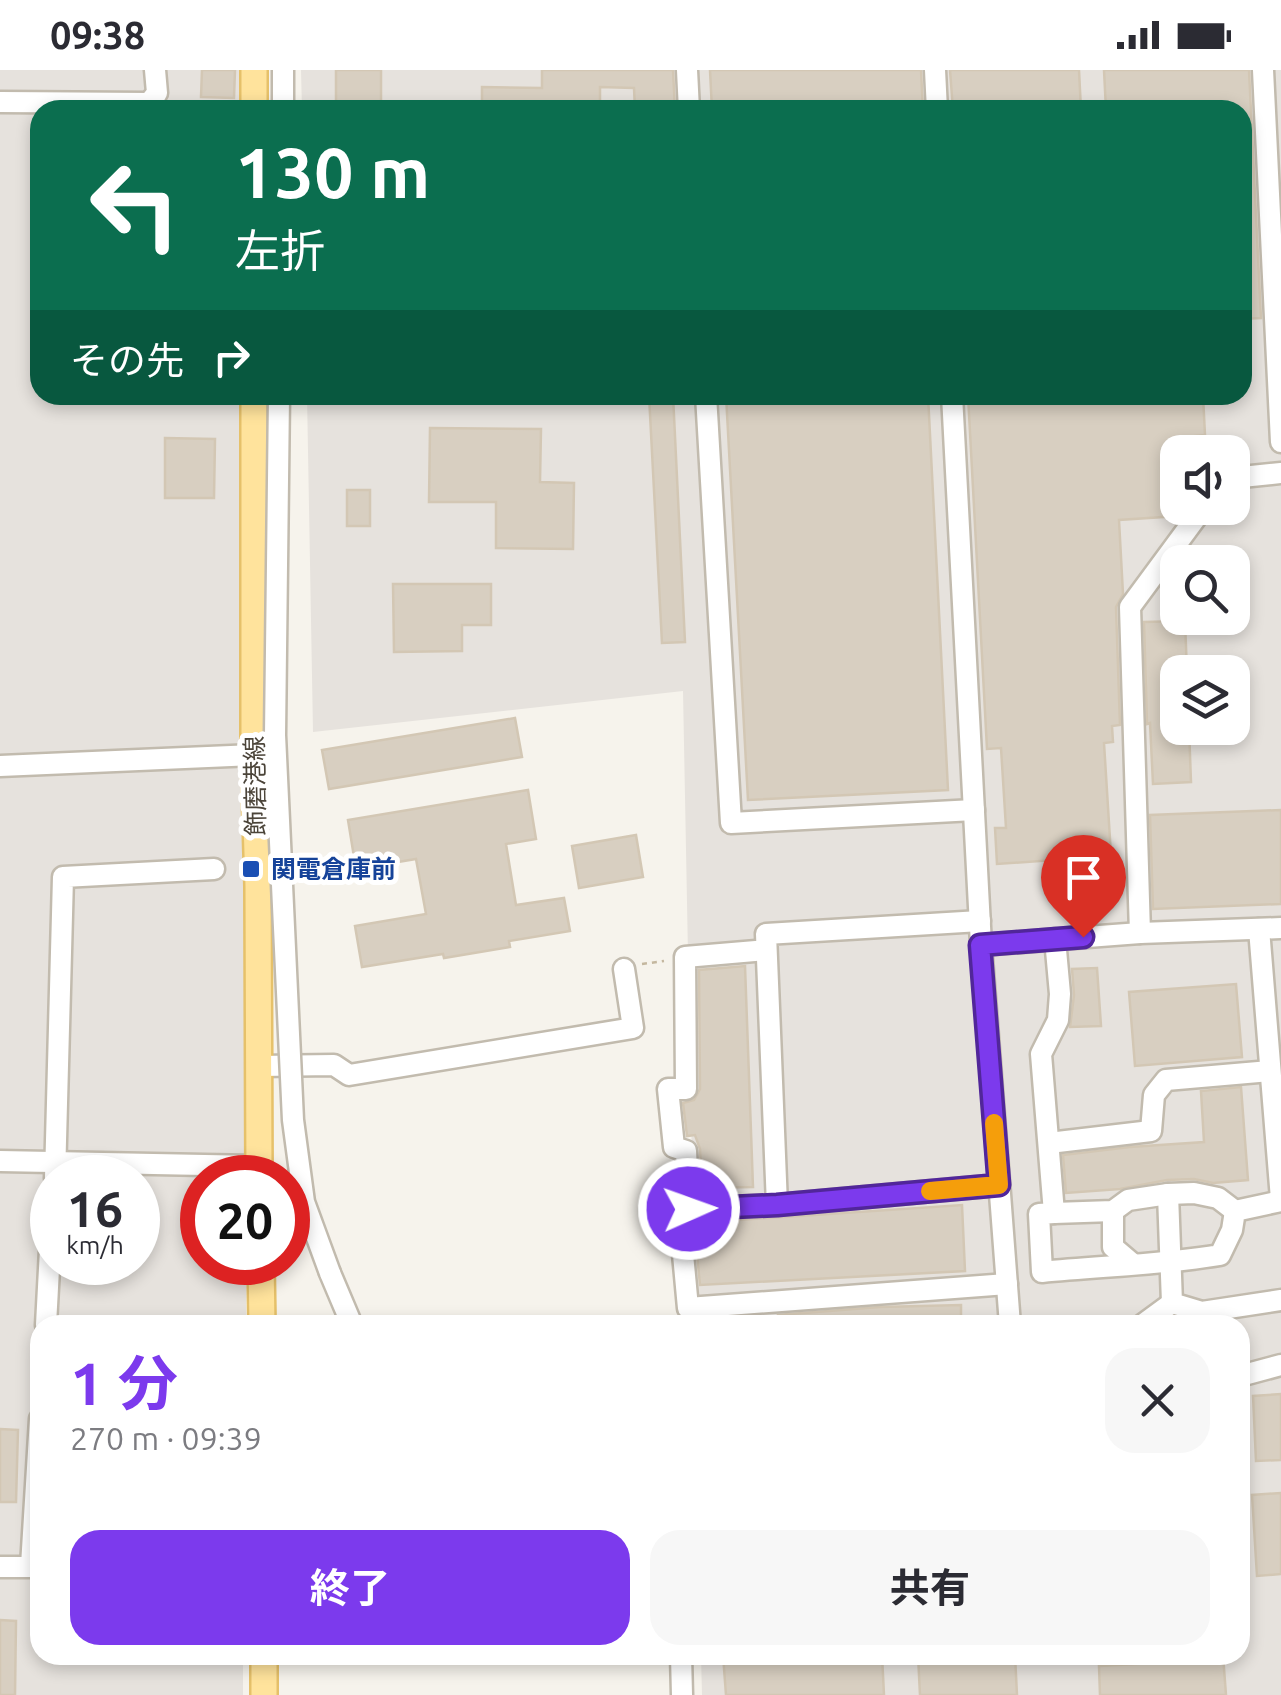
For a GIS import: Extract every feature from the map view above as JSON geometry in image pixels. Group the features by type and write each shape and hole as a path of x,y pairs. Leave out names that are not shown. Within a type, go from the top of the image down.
{"main road":[{"path":"254,70 254,100"},
{"name":"飾磨港線","path":"254,405 259,1155"},
{"path":"261,1285 262,1315"},
{"path":"264,1665 264,1695"}],"street":[{"path":"151,100 157,93 156,70"},
{"path":"283,70 283,100"},
{"path":"687,70 688,100"},
{"path":"935,70 937,100"},
{"path":"1262,70 1281,442"},
{"path":"0,102 30,103"},
{"path":"279,405 275,736 293,1120 304,1202 348,1315"},
{"path":"707,405 731,823 974,810"},
{"path":"953,405 980,945 1009,1315"},
{"path":"1250,476 1281,473"},
{"path":"1140,933 1130,608 1191,525"},
{"path":"0,766 254,755"},
{"path":"55,1155 63,877 214,869"},
{"path":"777,1205 766,934 980,922"},
{"path":"980,945 1281,928"},
{"path":"1235,1211 1281,1200 1278,1116 1270,1071 1259,929"},
{"path":"1054,1213 1041,1054 1058,1020 1055,940"},
{"path":"689,1209 686,1151 674,1148 668,1089 686,1089 685,958 766,950"},
{"path":"259,1066 334,1066 348,1075 633,1028 628,967"},
{"path":"1049,1143 1152,1132 1154,1095 1166,1080 1270,1071"},
{"path":"0,1161 30,1166"},
{"path":"999,1185 679,1210 688,1308 1007,1284"},
{"path":"1194,1193 1218,1198 1235,1211 1232,1230 1220,1255 1171,1263 1042,1272 1039,1214 1113,1212 1128,1200 1194,1193"},
{"path":"1168,1194 1172,1303"},
{"path":"1113,1212 1113,1247 1133,1264"},
{"path":"47,1315 48,1285"},
{"path":"1172,1303 1202,1312 1281,1300"},
{"path":"1156,1315 1172,1303"},
{"path":"1250,1373 1281,1365"},
{"path":"0,1567 30,1567"},
{"path":"682,1665 682,1695"}],"path":[{"path":"628,967 685,958"}],"shaded area":[{"path":"0,70 257,70 257,100 30,100 30,405 254,405 247,1155 180,1155 180,1285 246,1285 246,1315 30,1315 30,1665 243,1665 243,1695 0,1695"},
{"path":"301,70 1281,70 1281,1695 702,1695 701,1665 1250,1665 1250,1315 695,1315 683,691 313,732 307,405 1252,405 1252,100 302,100"}],"building":[{"path":"202,70 235,70 234,98 201,97"},
{"path":"336,70 381,70 381,100 336,100"},
{"path":"542,70 673,70 674,100 635,100 634,88 600,87 600,100 482,100 482,87 542,88"},
{"path":"710,70 921,70 922,100 712,100"},
{"path":"950,70 1079,70 1080,100 952,100"},
{"path":"1104,70 1249,70 1250,100 1106,100"},
{"path":"1252,132 1261,318 1252,318"},
{"path":"650,405 673,405 685,642 662,643"},
{"path":"727,405 929,405 948,790 748,800"},
{"path":"969,405 1204,405 1205,435 1160,435 1160,517 1119,520 1123,594 1116,607 1120,725 1112,726 1113,742 1104,743 1113,887 1066,890 1066,880 1055,881 1054,860 997,864 995,828 1006,828 1001,748 987,749"},
{"path":"430,428 541,429 540,482 574,483 573,549 496,548 496,502 429,502"},
{"path":"165,438 215,439 214,498 165,498"},
{"path":"347,490 370,490 370,526 347,526"},
{"path":"393,584 491,584 491,625 462,625 462,651 394,652"},
{"path":"1144,622 1160,622 1160,635 1186,635 1186,655 1160,655 1160,745 1190,745 1191,782 1153,784"},
{"path":"515,718 522,757 329,789 322,750"},
{"path":"528,790 536,839 506,844 516,905 564,898 570,931 509,941 510,947 362,967 355,926 426,914 416,859 356,869 348,820"},
{"path":"1281,810 1281,904 1153,909 1150,815"},
{"path":"636,835 643,877 579,888 572,846"},
{"path":"745,966 753,1187 702,1188 700,1149 695,1135 687,1136 683,1103 694,1100 700,1089 699,970"},
{"path":"1097,968 1101,1026 1070,1027 1072,969"},
{"path":"1236,984 1242,1057 1135,1066 1129,992"},
{"path":"1241,1087 1248,1180 1167,1180 1066,1193 1063,1155 1204,1142 1201,1091"},
{"path":"962,1205 965,1271 700,1285 694,1223"},
{"path":"961,1305 961,1315 778,1315"},
{"path":"1281,1394 1281,1460 1256,1461 1253,1396"},
{"path":"0,1429 18,1430 16,1502 0,1502"},
{"path":"1281,1493 1281,1574 1257,1576 1252,1495"},
{"path":"0,1620 16,1621 15,1695 0,1695"},
{"path":"724,1665 882,1665 884,1695 726,1695"},
{"path":"918,1665 1016,1665 1017,1695 920,1695"},
{"path":"1224,1665 1226,1695 1100,1695 1099,1666"}],"slow traffic":[{"path":"930,1191 999,1185 994,1123"}],"place":[{"name":"関電倉庫前","path":"251,869"}],"route":[{"path":"689,1209 999,1185 980,945 1083,937"}]}
